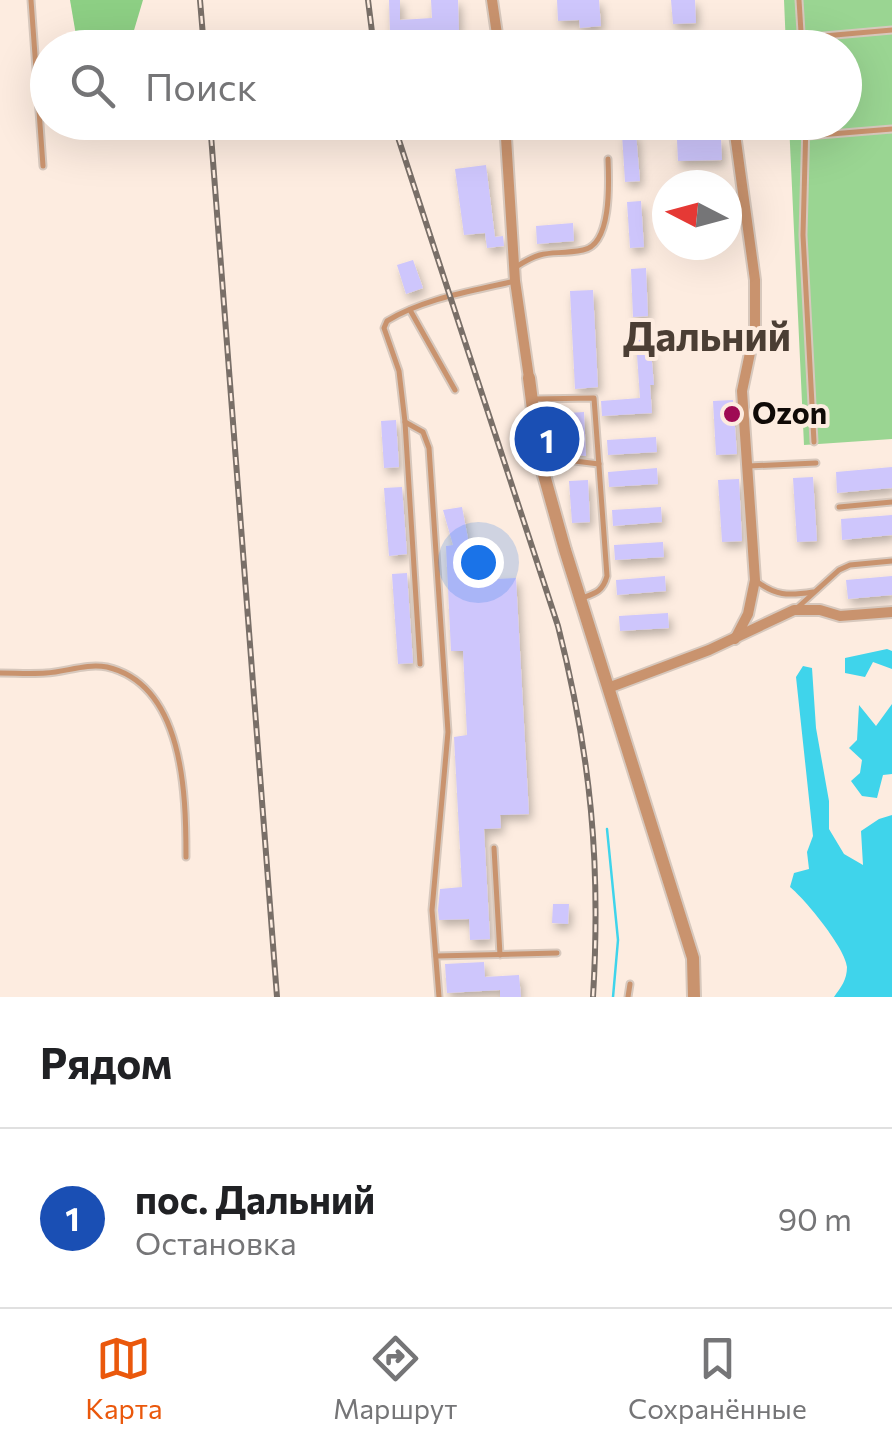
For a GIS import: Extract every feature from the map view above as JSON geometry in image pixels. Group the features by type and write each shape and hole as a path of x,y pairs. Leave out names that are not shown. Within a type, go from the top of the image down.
{"street":[{"path":"492,0 497,30"},
{"path":"506,140 514,275 539,457 693,958 694,997"},
{"path":"735,639 748,614 754,580 742,392 755,329 755,280 736,140"},
{"path":"608,688 735,639 794,610 820,610 840,616 892,612"}],"lane":[{"path":"31,0 33,30"},
{"path":"799,0 801,30"},
{"path":"862,33 892,30"},
{"path":"862,131 892,129"},
{"path":"41,140 43,166"},
{"path":"807,140 804,235 814,442"},
{"path":"420,664 405,422 399,371 384,328 387,321 410,310 514,275 536,254 588,250 596,244 610,198 608,159"},
{"path":"410,310 456,390"},
{"path":"532,399 594,398 607,576 599,592 580,599"},
{"path":"405,422 424,432 429,448 448,732 434,882 439,997"},
{"path":"539,457 599,464"},
{"path":"748,466 816,463"},
{"path":"839,507 892,502"},
{"path":"794,610 838,570 892,561"},
{"path":"754,580 772,594 816,591"},
{"path":"0,673 48,673 88,666 108,668 140,682 157,700 172,738 186,805 186,858"},
{"path":"494,848 500,954"},
{"path":"436,956 558,954"},
{"path":"628,997 630,984"}],"green space":[{"path":"70,0 143,0 134,30 75,30"},
{"path":"784,0 892,0 892,439 804,445 790,140 862,140 862,30 785,30"}],"water":[{"path":"892,651 892,669 873,662 865,677 845,673 845,658"},
{"path":"803,666 812,668 829,829 844,854 863,865 861,831 892,815 892,997 834,997 846,976 845,959 824,925 790,887 794,873 809,869 807,852 813,836 796,677"},
{"path":"892,704 892,774 883,775 877,798 862,796 851,781 860,773 862,760 849,748 857,740 859,705 876,726"}],"building":[{"path":"389,0 400,0 400,20 432,18 431,0 458,0 459,30 390,30"},
{"path":"557,0 599,0 601,26 580,28 579,20 558,21"},
{"path":"671,0 695,0 696,23 673,24"},
{"path":"622,140 637,140 640,181 625,182"},
{"path":"677,140 721,140 722,160 678,161"},
{"path":"486,165 495,237 503,236 504,246 487,248 485,233 464,235 455,169"},
{"path":"641,201 644,247 630,248 627,202"},
{"path":"573,223 574,241 537,244 536,226"},
{"path":"413,260 423,288 406,294 397,265"},
{"path":"646,268 648,316 633,317 631,269"},
{"path":"593,290 598,387 575,389 570,291"},
{"path":"650,339 652,413 602,416 601,401 640,398 636,340"},
{"path":"733,400 737,454 716,455 713,401"},
{"path":"584,412 586,456 570,454 568,413"},
{"path":"396,420 399,467 384,468 381,421"},
{"path":"656,437 657,452 608,455 607,440"},
{"path":"892,467 892,488 837,493 836,472"},
{"path":"657,468 658,484 609,487 608,472"},
{"path":"813,477 817,541 797,542 793,478"},
{"path":"739,479 742,541 722,542 718,480"},
{"path":"588,480 590,522 572,523 569,481"},
{"path":"402,487 407,554 389,556 384,488"},
{"path":"462,507 469,544 474,544 476,580 516,578 529,814 500,815 501,828 484,829 490,939 470,940 469,919 439,920 438,910 440,889 462,887 454,737 467,735 463,651 451,651 446,546 453,545 443,510"},
{"path":"661,507 662,522 613,526 612,510"},
{"path":"892,515 892,535 842,540 841,519"},
{"path":"663,542 664,557 615,560 614,545"},
{"path":"407,573 413,663 398,664 392,574"},
{"path":"665,576 666,591 617,595 616,580"},
{"path":"892,576 892,595 848,599 846,580"},
{"path":"668,613 669,628 620,631 619,616"},
{"path":"553,904 569,904 568,924 552,923"},
{"path":"484,962 485,977 519,975 521,997 500,997 500,990 447,993 445,964"}],"waterway":[{"path":"607,829 618,940 613,997"}],"railway":[{"path":"200,0 202,30"},
{"path":"368,0 372,30"},
{"path":"211,140 277,997"},
{"path":"399,140 558,626 569,674 591,810 596,901 593,997"}],"place":[{"name":"Ozon","path":"732,414"},
{"name":"пос. Дальний","path":"547,439"}],"district":[{"name":"Дальний","path":"707,337"}]}
